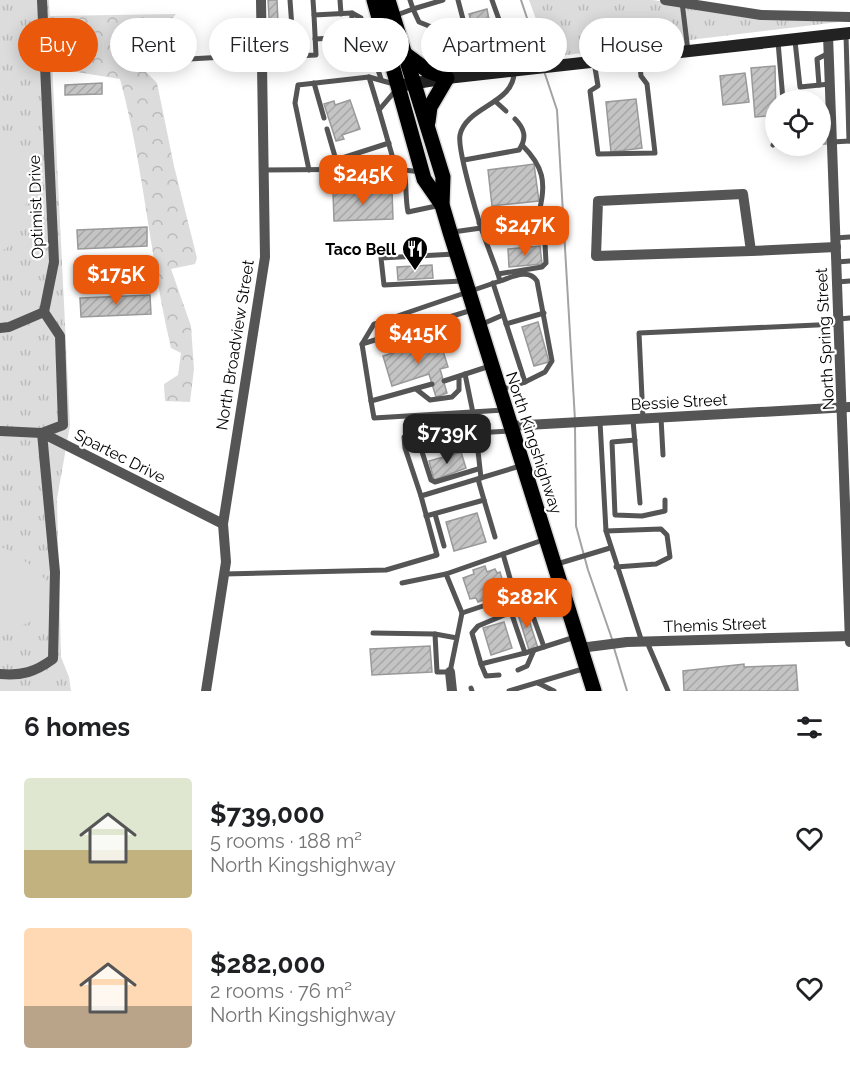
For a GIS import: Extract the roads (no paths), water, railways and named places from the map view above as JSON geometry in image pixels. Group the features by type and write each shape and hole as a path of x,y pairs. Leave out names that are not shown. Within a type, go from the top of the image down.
{"main road":[{"name":"North Kingshighway","path":"374,0 423,176 442,205 490,366 594,691"},
{"name":"North Kingshighway","path":"388,0 393,16"},
{"path":"684,51 848,33"},
{"path":"409,57 428,71 447,78"},
{"name":"North Kingshighway","path":"409,66 428,122 443,177 442,205"},
{"path":"398,86 414,82 509,72"},
{"path":"428,122 430,107 447,78"}],"street":[{"name":"Optimist Drive","path":"42,0 54,262 44,312"},
{"name":"North Broadview Street","path":"261,0 261,18"},
{"path":"665,0 761,15 850,16"},
{"name":"North Spring Street","path":"828,35 829,53 824,85 832,142 837,282 845,353 850,642"},
{"name":"North Broadview Street","path":"205,691 226,562 223,524 265,257 262,72"},
{"path":"751,250 743,194 598,201 596,256 751,250 835,242"},
{"path":"0,328 9,327 44,312 60,336 63,424 42,433 55,572 53,659 36,671 16,676 0,674"},
{"name":"Bessie Street","path":"510,429 562,423 847,407"},
{"name":"Spartec Drive","path":"0,431 42,433 223,524"},
{"name":"Themis Street","path":"579,642 601,645 627,642 850,636"},
{"path":"450,672 452,691"}],"lane":[{"path":"290,0 294,56 316,56 313,0"},
{"path":"340,0 341,14"},
{"path":"410,0 418,22 421,23"},
{"path":"393,16 443,0"},
{"path":"458,0 463,18"},
{"path":"492,0 499,18"},
{"path":"682,2 688,51"},
{"path":"315,39 351,37 352,13"},
{"path":"314,15 352,13 361,18 381,79"},
{"path":"832,142 849,141 848,33"},
{"path":"795,39 800,87 824,85"},
{"path":"778,41 782,90"},
{"path":"500,280 480,226 459,144 463,126 506,92 518,72"},
{"path":"596,72 598,86 590,91 598,154 655,153 647,84 641,72"},
{"path":"309,170 295,103 298,85 369,77 398,86 390,101 380,110"},
{"path":"369,77 396,170"},
{"path":"314,83 324,118"},
{"path":"495,101 506,111"},
{"path":"464,160 519,150 524,130 515,119"},
{"path":"327,129 339,170"},
{"path":"336,160 389,143"},
{"path":"450,232 533,217 539,212 542,182 539,163 522,145"},
{"path":"263,170 404,170 423,176"},
{"path":"404,170 408,212 442,205"},
{"path":"406,183 423,176"},
{"path":"486,240 538,234 544,243 546,261 542,267 498,273"},
{"path":"835,242 850,237"},
{"path":"457,254 381,258 384,285 467,287 526,274 536,278 552,354 551,365 545,372 525,382 498,391"},
{"path":"836,262 850,261"},
{"path":"837,282 850,281"},
{"path":"493,283 525,382"},
{"path":"467,287 374,324 362,344 374,418 504,410"},
{"path":"362,344 474,310"},
{"path":"506,324 544,313"},
{"path":"479,326 503,315"},
{"path":"640,503 635,440 638,420 639,333 843,320"},
{"path":"444,381 490,366"},
{"path":"416,389 430,400 443,400 459,390 462,376"},
{"path":"462,376 473,413"},
{"path":"371,401 432,384"},
{"path":"661,418 663,455"},
{"path":"597,422 606,531 610,548 645,642 668,691"},
{"path":"224,574 386,570 437,555 405,448 404,437 510,429"},
{"path":"476,433 481,457 478,469 495,537"},
{"path":"417,436 431,480 435,482 478,469"},
{"path":"635,440 612,442 615,515 658,514 665,511 665,500"},
{"path":"421,496 522,466"},
{"path":"426,516 484,500"},
{"path":"435,514 444,546"},
{"path":"606,531 662,529 667,535 670,556 656,564 616,567"},
{"path":"402,584 446,573 546,539"},
{"path":"554,565 610,548"},
{"path":"503,554 516,599"},
{"path":"435,634 437,672 450,672 462,613 446,573"},
{"path":"498,601 562,590"},
{"path":"373,633 458,635 472,633 478,626 562,590"},
{"path":"529,605 537,636 544,647"},
{"path":"462,613 483,606"},
{"path":"511,612 521,632 525,653"},
{"path":"472,633 486,676 499,675"},
{"path":"481,664 544,647 579,642"},
{"path":"518,669 527,666 534,650"},
{"path":"511,691 587,668"},
{"path":"538,682 554,691"}],"waterway":[{"path":"521,0 527,18"},
{"path":"544,72 557,110 575,420"},
{"path":"575,426 576,526 588,570 612,639"},
{"path":"614,648 627,691"}],"place":[{"name":"Taco Bell","path":"415,272"}]}
